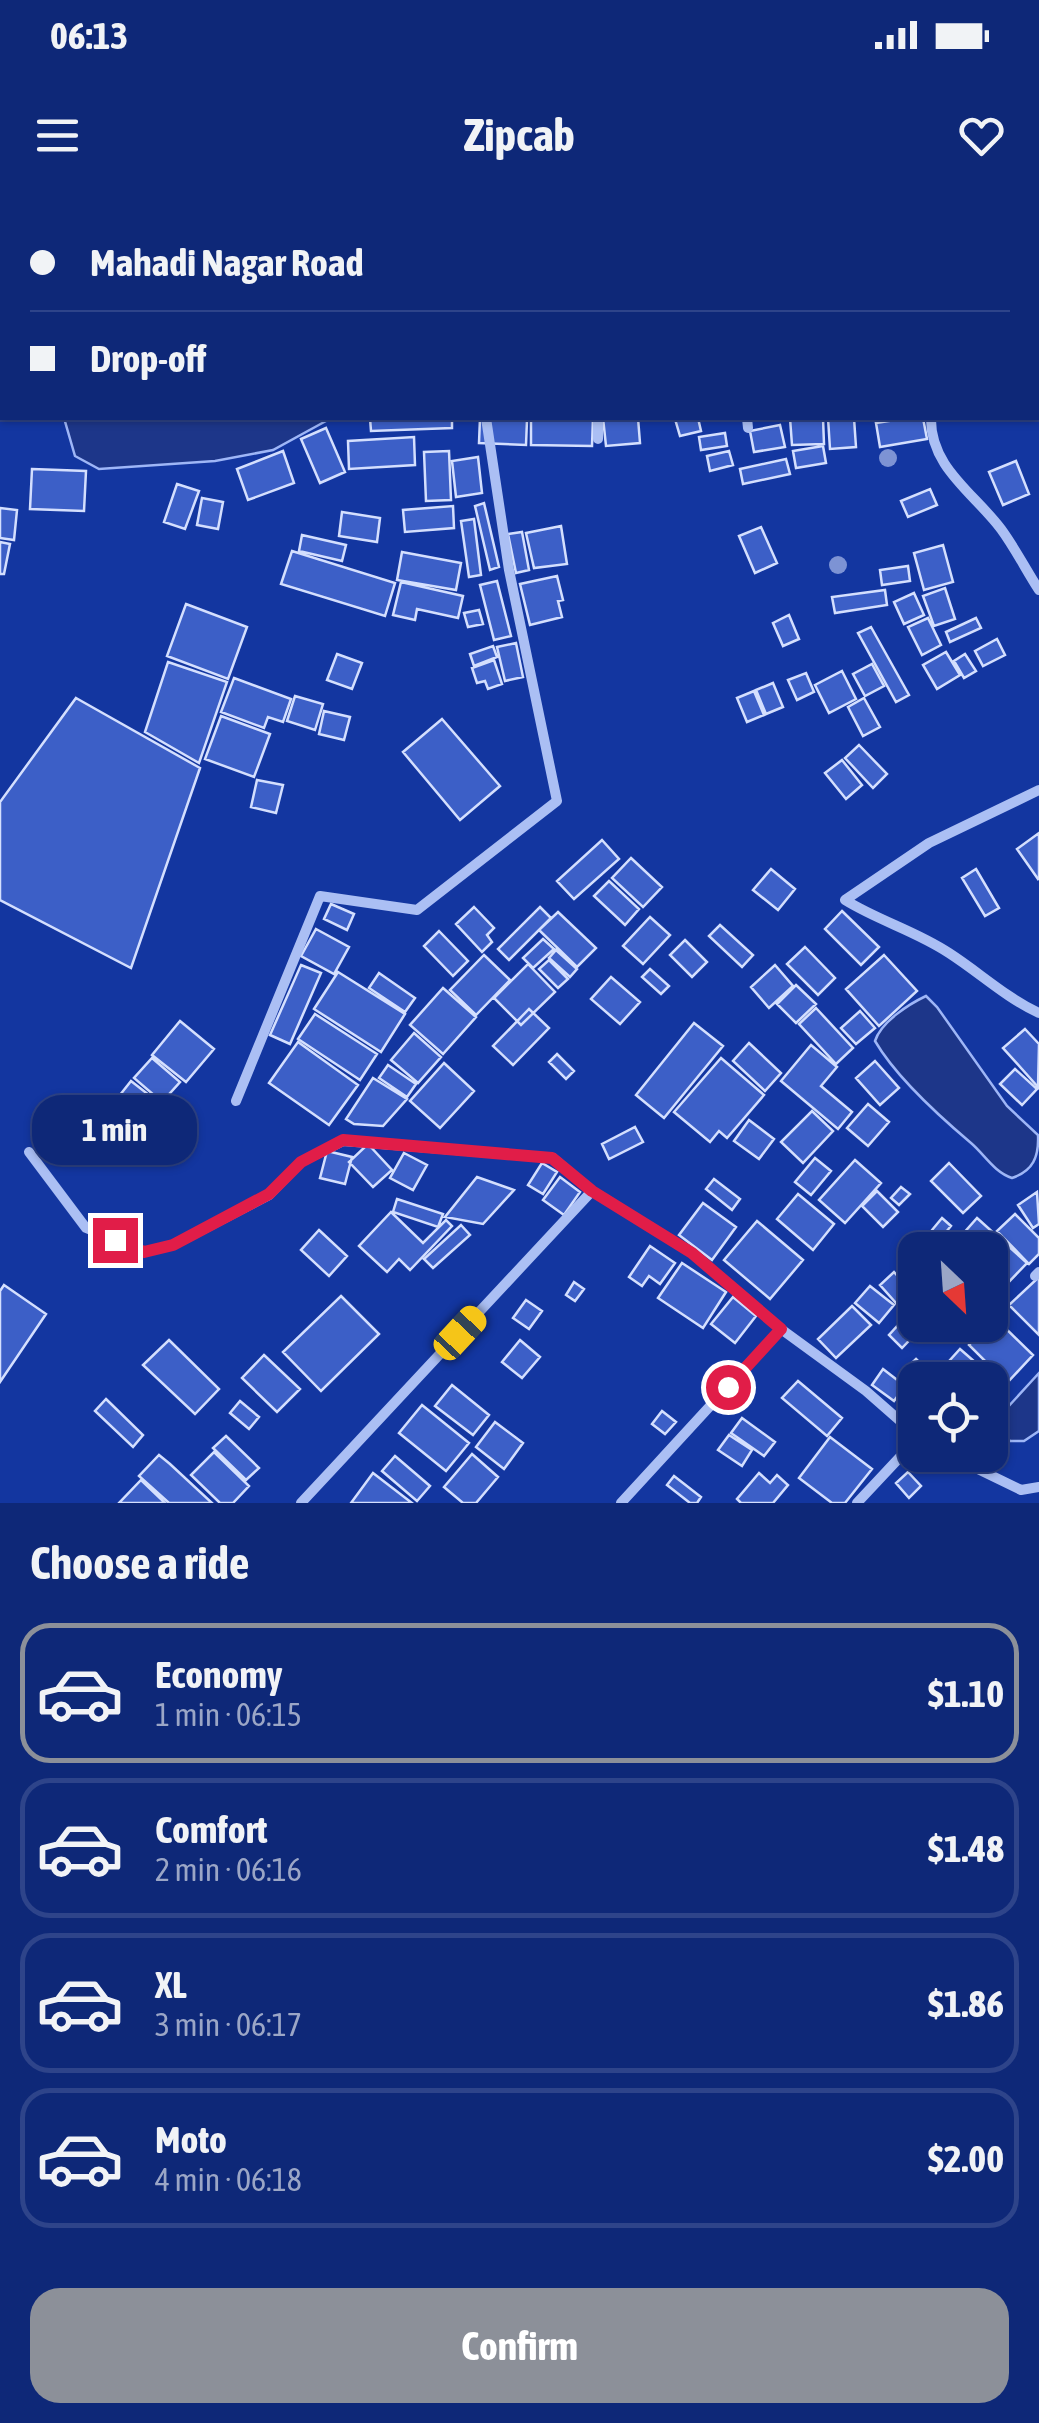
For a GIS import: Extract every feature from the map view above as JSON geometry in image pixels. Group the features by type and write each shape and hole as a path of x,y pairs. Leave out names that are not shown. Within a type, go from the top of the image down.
{"street":[{"path":"236,1101 320,896 417,910 557,800 509,570 486,420"},
{"path":"598,420 598,438"},
{"path":"931,420 930,434 940,458 1003,532 1039,590"},
{"path":"1039,790 930,843 845,900 874,918 928,940 1003,995 1039,1013"},
{"path":"29,1152 86,1228 144,1252 173,1245 269,1194 301,1162 343,1140 552,1158 592,1191 692,1253 781,1329 866,1391 898,1422"},
{"path":"301,1503 592,1191"},
{"path":"621,1503 781,1329"},
{"path":"857,1503 898,1457"},
{"path":"984,1472 1021,1490 1039,1487"}],"water":[{"path":"65,420 326,421 273,450 215,461 99,469 75,456"},
{"path":"926,996 1007,1106 1038,1135 1033,1162 1019,1175 1012,1178 995,1167 906,1082 875,1041 889,1021"},
{"path":"1039,1373 1039,1431 1024,1441 1010,1441 1008,1407"}],"building":[{"path":"370,420 452,420 452,428 371,431"},
{"path":"480,420 527,420 526,445 479,443"},
{"path":"531,420 593,420 592,446 531,445"},
{"path":"603,420 638,420 640,443 606,446"},
{"path":"675,420 698,420 701,431 680,436"},
{"path":"790,420 823,420 824,444 792,445"},
{"path":"828,420 854,420 856,447 830,449"},
{"path":"923,420 927,439 880,447 876,423"},
{"path":"780,425 785,447 754,452 750,431"},
{"path":"326,428 345,472 320,483 301,439"},
{"path":"725,433 727,446 701,450 699,437"},
{"path":"414,437 415,465 349,469 348,441"},
{"path":"823,446 826,463 796,468 793,451"},
{"path":"283,451 294,483 248,500 237,469"},
{"path":"449,451 451,500 426,501 424,452"},
{"path":"729,451 733,465 710,471 707,456"},
{"path":"478,457 482,493 456,497 452,461"},
{"path":"786,459 790,474 743,484 740,469"},
{"path":"1016,461 1029,494 1003,505 989,472"},
{"path":"32,469 86,471 84,511 30,509"},
{"path":"177,484 199,491 185,529 164,522"},
{"path":"930,489 937,505 908,517 901,501"},
{"path":"202,498 223,502 218,529 197,525"},
{"path":"484,503 499,567 490,570 475,506"},
{"path":"453,506 454,528 405,532 403,510"},
{"path":"0,508 17,510 14,540 0,538"},
{"path":"342,512 380,518 377,542 339,536"},
{"path":"474,519 481,575 469,577 461,521"},
{"path":"561,526 567,564 534,568 526,533"},
{"path":"761,527 777,563 755,573 739,536"},
{"path":"522,532 529,570 516,573 508,534"},
{"path":"302,535 346,545 342,561 299,551"},
{"path":"0,542 10,544 4,574 0,574"},
{"path":"943,545 953,582 924,590 914,553"},
{"path":"292,551 395,583 385,616 281,584"},
{"path":"402,552 461,563 456,590 397,580"},
{"path":"908,566 910,581 882,585 880,570"},
{"path":"557,576 563,600 558,601 562,617 530,625 520,584"},
{"path":"497,581 511,636 494,640 480,585"},
{"path":"401,582 463,596 458,618 417,609 415,620 393,615"},
{"path":"945,588 955,619 934,626 923,596"},
{"path":"885,590 887,605 835,613 832,597"},
{"path":"914,593 924,615 904,624 894,602"},
{"path":"186,604 247,627 228,679 167,656"},
{"path":"479,610 483,624 468,627 464,613"},
{"path":"789,615 799,639 783,646 773,623"},
{"path":"928,618 941,645 922,655 908,627"},
{"path":"976,618 981,628 950,642 946,632"},
{"path":"871,627 909,695 896,702 858,633"},
{"path":"997,639 1005,655 983,666 975,651"},
{"path":"516,643 523,677 505,681 497,647"},
{"path":"493,646 497,657 474,666 470,654"},
{"path":"946,652 960,675 937,689 923,665"},
{"path":"337,654 362,663 352,689 327,680"},
{"path":"965,654 976,671 964,678 954,661"},
{"path":"494,660 502,684 488,689 485,681 477,683 472,668"},
{"path":"168,662 227,682 199,763 145,732"},
{"path":"872,664 884,686 865,696 853,674"},
{"path":"842,671 856,699 829,713 815,685"},
{"path":"806,673 814,692 797,700 788,680"},
{"path":"234,678 291,699 283,722 268,717 264,728 221,712"},
{"path":"773,683 783,707 766,714 756,690"},
{"path":"754,691 764,715 747,722 737,698"},
{"path":"295,696 323,704 315,730 287,721"},
{"path":"76,698 200,768 131,968 0,900 0,802"},
{"path":"864,698 880,727 863,736 848,707"},
{"path":"324,711 350,717 344,740 319,734"},
{"path":"221,716 270,734 254,777 205,759"},
{"path":"442,719 500,786 460,820 403,752"},
{"path":"859,745 887,774 873,788 845,758"},
{"path":"842,760 862,785 846,799 825,773"},
{"path":"257,780 283,785 276,813 251,807"},
{"path":"1039,833 1039,878 1038,879 1017,849"},
{"path":"602,840 619,859 574,899 557,881"},
{"path":"631,858 662,887 643,907 612,878"},
{"path":"771,869 795,889 778,910 753,890"},
{"path":"976,869 999,908 985,916 962,878"},
{"path":"609,881 639,909 625,925 594,896"},
{"path":"331,904 354,914 347,930 324,919"},
{"path":"474,907 494,928 487,935 492,942 482,952 456,924"},
{"path":"540,907 551,918 509,960 498,949"},
{"path":"842,911 879,947 861,965 825,929"},
{"path":"558,912 596,948 577,967 539,930"},
{"path":"650,917 670,935 643,964 623,946"},
{"path":"720,925 753,955 742,967 709,936"},
{"path":"316,929 349,947 334,974 301,956"},
{"path":"439,931 468,961 453,976 424,946"},
{"path":"543,939 554,949 533,968 523,958"},
{"path":"685,940 707,962 692,977 670,955"},
{"path":"805,947 835,978 818,995 787,964"},
{"path":"556,950 577,969 570,977 549,958"},
{"path":"484,955 510,980 476,1015 450,990"},
{"path":"884,955 917,991 879,1026 846,989"},
{"path":"549,960 568,979 558,988 539,969"},
{"path":"528,964 555,992 521,1025 494,998"},
{"path":"301,965 321,973 290,1044 270,1035"},
{"path":"775,965 793,986 769,1008 751,987"},
{"path":"650,969 669,986 661,994 642,977"},
{"path":"338,972 405,1014 381,1052 314,1009"},
{"path":"379,973 415,998 405,1012 369,988"},
{"path":"611,977 640,1002 620,1024 591,999"},
{"path":"796,985 816,1004 796,1023 777,1004"},
{"path":"443,988 476,1017 443,1054 410,1025"},
{"path":"816,1008 853,1048 836,1064 799,1024"},
{"path":"529,1009 549,1028 513,1065 493,1046"},
{"path":"860,1011 875,1028 856,1044 841,1028"},
{"path":"315,1014 377,1054 360,1080 298,1039"},
{"path":"180,1021 214,1049 186,1082 152,1055"},
{"path":"694,1023 723,1046 664,1118 636,1095"},
{"path":"1025,1029 1039,1044 1038,1087 1003,1048"},
{"path":"414,1033 441,1057 418,1083 391,1060"},
{"path":"298,1042 358,1085 329,1125 269,1083"},
{"path":"749,1043 781,1073 765,1091 733,1061"},
{"path":"811,1045 837,1067 821,1086 852,1112 838,1129 781,1081"},
{"path":"557,1054 574,1071 566,1079 549,1062"},
{"path":"152,1058 180,1082 162,1102 134,1078"},
{"path":"721,1058 764,1095 727,1138 719,1131 710,1142 674,1112"},
{"path":"875,1061 899,1088 880,1105 856,1078"},
{"path":"444,1063 474,1091 440,1128 410,1101"},
{"path":"388,1065 416,1084 407,1097 379,1078"},
{"path":"1015,1069 1037,1089 1022,1105 1000,1084"},
{"path":"373,1078 407,1099 383,1126 354,1124 346,1119"},
{"path":"131,1081 163,1106 133,1144 101,1119"},
{"path":"868,1104 889,1122 868,1146 847,1128"},
{"path":"812,1111 833,1131 803,1163 781,1142"},
{"path":"749,1120 774,1139 759,1159 734,1141"},
{"path":"635,1127 643,1142 609,1159 602,1144"},
{"path":"368,1144 392,1170 373,1187 349,1162"},
{"path":"327,1151 352,1157 345,1184 320,1178"},
{"path":"404,1153 427,1165 413,1190 390,1178"},
{"path":"815,1158 831,1171 811,1195 795,1182"},
{"path":"855,1160 881,1183 845,1223 819,1200"},
{"path":"542,1163 557,1172 543,1194 528,1185"},
{"path":"949,1163 981,1196 963,1213 931,1181"},
{"path":"477,1177 514,1190 483,1224 445,1217"},
{"path":"560,1177 580,1192 564,1215 543,1200"},
{"path":"714,1179 740,1199 732,1210 706,1189"},
{"path":"901,1187 910,1194 899,1205 891,1198"},
{"path":"877,1191 898,1212 883,1227 862,1206"},
{"path":"1037,1192 1039,1224 1033,1228 1018,1205"},
{"path":"798,1194 834,1224 813,1250 777,1219"},
{"path":"397,1199 443,1214 438,1227 393,1212"},
{"path":"703,1203 736,1227 712,1260 679,1235"},
{"path":"391,1212 423,1243 446,1220 452,1226 410,1270 399,1259 387,1272 359,1246"},
{"path":"1015,1214 1039,1238 1039,1254 1029,1264 1008,1242 1008,1232 997,1231"},
{"path":"942,1218 951,1226 946,1232 932,1230"},
{"path":"977,1218 993,1232 965,1232"},
{"path":"757,1221 803,1260 770,1299 724,1260"},
{"path":"461,1225 470,1235 433,1268 424,1259"},
{"path":"319,1230 347,1256 329,1276 301,1250"},
{"path":"650,1246 675,1263 660,1284 649,1276 642,1286 629,1277"},
{"path":"1008,1246 1027,1263 1008,1283"},
{"path":"682,1263 726,1292 703,1328 658,1298"},
{"path":"894,1272 898,1276 898,1301 896,1303 880,1285"},
{"path":"1039,1277 1039,1335 1009,1305"},
{"path":"574,1282 584,1289 575,1301 566,1295"},
{"path":"4,1285 46,1314 0,1382 0,1291"},
{"path":"870,1286 894,1305 879,1323 855,1303"},
{"path":"341,1296 379,1334 321,1391 283,1352"},
{"path":"733,1297 756,1316 735,1343 711,1324"},
{"path":"526,1300 542,1311 529,1329 513,1318"},
{"path":"852,1306 871,1325 836,1358 818,1339"},
{"path":"898,1325 898,1342 908,1342 902,1348 889,1335"},
{"path":"1008,1331 1033,1355 1008,1382 1008,1362 986,1362 969,1345 1008,1342"},
{"path":"169,1340 219,1389 195,1414 143,1365"},
{"path":"520,1340 540,1357 522,1378 502,1362"},
{"path":"960,1349 975,1362 948,1362"},
{"path":"264,1355 300,1389 277,1412 242,1378"},
{"path":"883,1369 898,1381 898,1396 894,1401 872,1385"},
{"path":"798,1381 842,1418 827,1436 782,1398"},
{"path":"452,1385 489,1415 473,1435 435,1406"},
{"path":"106,1399 143,1435 133,1447 95,1411"},
{"path":"240,1401 259,1417 249,1429 230,1413"},
{"path":"422,1405 469,1443 446,1471 399,1433"},
{"path":"662,1411 676,1422 665,1434 652,1424"},
{"path":"742,1418 775,1442 764,1456 731,1433"},
{"path":"495,1422 523,1443 504,1469 476,1447"},
{"path":"729,1435 752,1450 742,1466 718,1450"},
{"path":"226,1436 259,1468 246,1480 213,1448"},
{"path":"830,1437 872,1469 845,1503 832,1503 799,1478"},
{"path":"214,1452 249,1486 233,1503 220,1503 191,1475"},
{"path":"472,1454 498,1477 476,1503 463,1503 444,1487"},
{"path":"159,1455 212,1503 169,1503 139,1476"},
{"path":"395,1456 430,1486 417,1501 382,1471"},
{"path":"908,1472 921,1486 909,1498 896,1483"},
{"path":"373,1473 412,1503 351,1503"},
{"path":"759,1473 770,1483 777,1475 788,1485 773,1503 741,1503 737,1499"},
{"path":"674,1476 701,1497 697,1503 690,1503 667,1485"},
{"path":"141,1480 165,1503 119,1503"}],"route":[{"path":"115,1240 144,1252 173,1245 269,1194 301,1162 343,1140 552,1158 592,1191 692,1253 781,1329 728,1387"}]}
